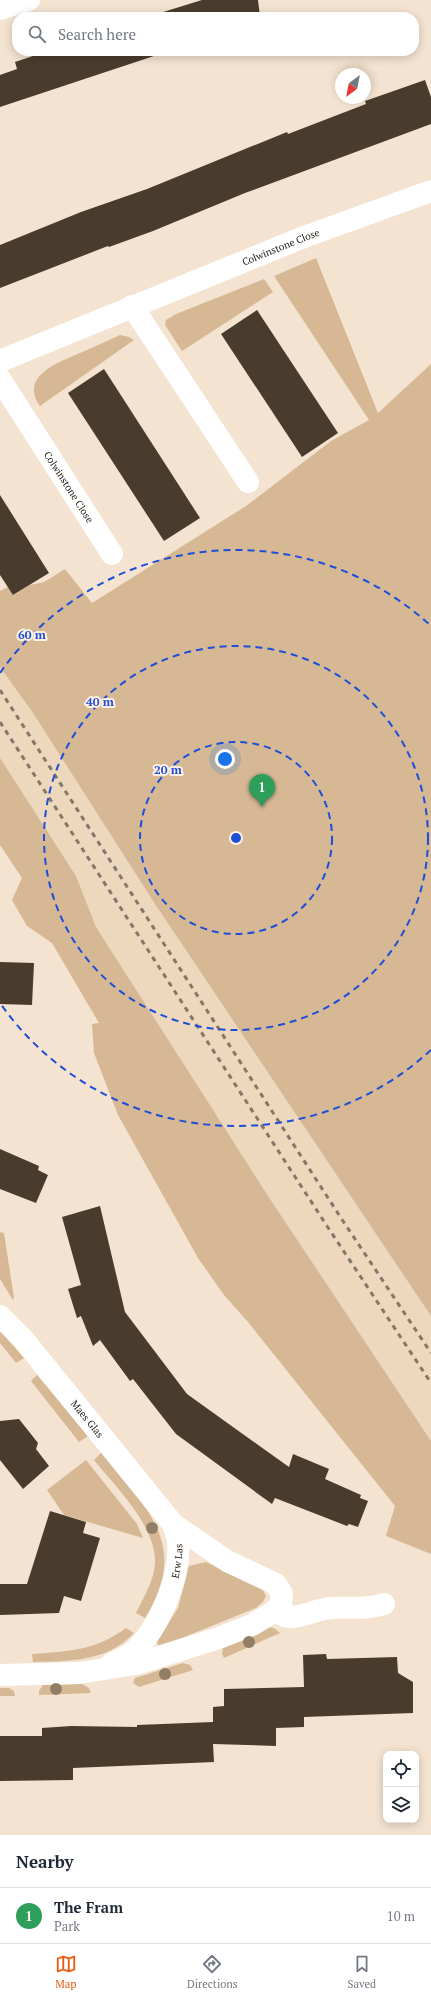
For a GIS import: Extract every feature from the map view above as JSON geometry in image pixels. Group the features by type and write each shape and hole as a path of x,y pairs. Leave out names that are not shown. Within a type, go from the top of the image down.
{"street":[{"path":"0,9 29,0"},
{"name":"Colwinstone Close","path":"0,361 304,237 431,191"},
{"path":"132,306 248,482"},
{"name":"Colwinstone Close","path":"0,379 112,554"},
{"name":"Maes Glas","path":"0,1316 23,1339 173,1524"},
{"name":"Erw Las","path":"0,1676 79,1673 136,1664 216,1640 252,1625 275,1611 281,1603 282,1594 276,1584 227,1561 173,1524"},
{"name":"Erw Las","path":"101,1669 132,1653 152,1632 165,1608 178,1557 178,1541 173,1524"},
{"path":"275,1611 283,1616 291,1618 315,1610 332,1608 370,1609 384,1604"}],"shaded area":[{"path":"316,258 378,413 431,364 431,1316 155,904 31,710 0,667 0,591 8,587 14,595 30,585 44,582 65,569 92,603 246,506 331,441 369,420 274,276"},
{"path":"264,279 273,292 182,351 165,325 166,320 176,314"},
{"path":"120,335 134,340 40,406 35,395 34,386 38,378 44,372 62,361"},
{"path":"0,662 155,904 431,1316 431,1441 270,1199 96,927 76,876 0,758"},
{"path":"0,758 76,876 96,927 270,1199 431,1441 431,1554 386,1536 395,1506 248,1322 224,1295 198,1258 118,1115 94,1053 92,1024 99,1023 52,943 27,926 12,900 22,878 0,845"},
{"path":"0,1232 4,1233 14,1298 13,1300 0,1279"},
{"path":"0,1330 24,1358 16,1363 0,1343"},
{"path":"37,1375 88,1436 79,1442 31,1381"},
{"path":"102,1452 147,1510 157,1529 163,1548 164,1569 158,1592 145,1618 136,1613 153,1577 155,1564 154,1550 149,1536 134,1508 94,1460"},
{"path":"86,1460 137,1524 143,1538 64,1515 47,1490"},
{"path":"206,1562 263,1590 266,1596 263,1602 256,1608 162,1646 158,1645 157,1641 178,1608 189,1566"},
{"path":"268,1627 274,1628 280,1633 224,1658 222,1654 223,1648"},
{"path":"126,1628 134,1633 123,1643 100,1655 74,1660 33,1662 32,1654 70,1651 92,1646 115,1636"},
{"path":"183,1663 190,1665 193,1670 139,1687 133,1683 135,1678"},
{"path":"82,1684 89,1688 91,1693 39,1695 39,1691 43,1685"},
{"path":"0,1688 9,1688 14,1691 15,1696 0,1696"}],"building":[{"path":"202,0 258,0 259,12 163,12"},
{"path":"33,56 154,56 0,107 0,75 17,69 15,62"},
{"path":"425,80 431,97 431,124 245,193 153,231 109,247 108,246 0,288 0,245 81,212 147,189 287,132 288,134 366,104 371,104 371,99"},
{"path":"257,310 338,433 302,457 221,334"},
{"path":"104,369 200,518 164,541 68,393"},
{"path":"0,495 49,573 13,595 0,575"},
{"path":"0,962 34,963 32,1005 0,1004"},
{"path":"0,1149 39,1166 38,1170 48,1175 36,1203 0,1189"},
{"path":"100,1206 125,1312 187,1394 289,1467 293,1454 329,1469 325,1479 361,1495 360,1498 368,1501 358,1527 349,1524 347,1526 275,1498 272,1504 176,1434 133,1379 130,1381 100,1340 93,1346 81,1316 77,1318 68,1289 81,1285 62,1217"},
{"path":"19,1419 38,1443 36,1449 49,1466 23,1489 0,1460 0,1421"},
{"path":"50,1511 86,1522 83,1533 100,1538 81,1601 64,1596 59,1613 0,1615 0,1584 27,1584"},
{"path":"326,1654 327,1659 397,1657 398,1673 413,1682 413,1713 304,1717 304,1727 276,1728 276,1746 213,1744 214,1762 73,1768 73,1780 0,1781 0,1736 42,1736 42,1728 71,1726 137,1727 137,1725 213,1722 213,1707 224,1706 224,1689 304,1687 303,1655"}],"railway":[{"path":"0,690 341,1218 431,1353"},
{"path":"0,722 327,1226 431,1383"}],"place":[{"name":"The Fram","path":"262,807"}]}
